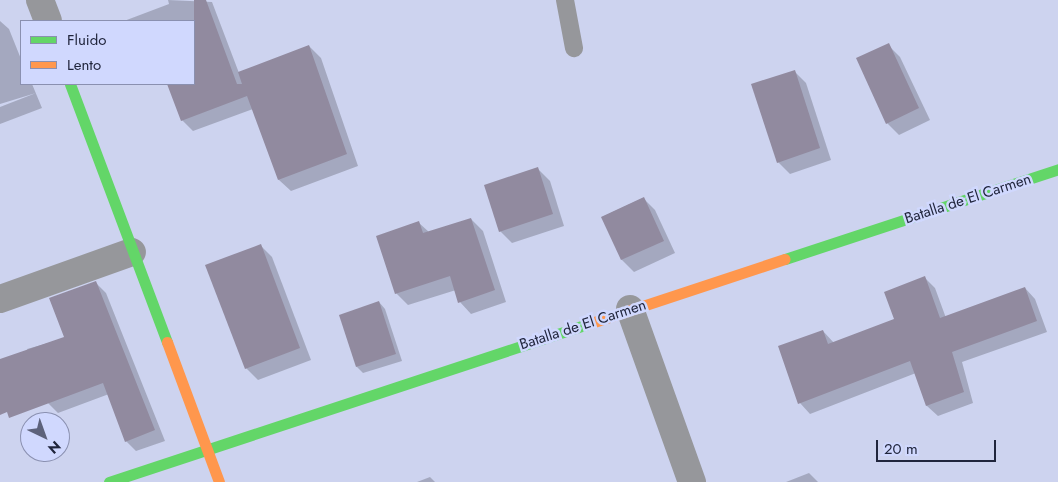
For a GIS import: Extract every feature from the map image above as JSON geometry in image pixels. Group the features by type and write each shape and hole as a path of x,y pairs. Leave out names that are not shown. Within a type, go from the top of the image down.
{"street":[{"path":"40,0 48,20"},
{"path":"70,85 132,252 208,447 219,482"},
{"name":"Batalla de El Carmen","path":"109,482 208,447 1058,169"},
{"path":"0,300 132,252"},
{"path":"630,309 692,482"}],"lane":[{"path":"565,0 574,48"}],"building":[{"path":"194,0 206,0 237,84 242,84 238,72 309,45 347,154 278,180 247,96 181,121 167,85 195,85"},
{"path":"889,43 919,108 886,124 856,58"},
{"path":"795,70 820,148 777,163 751,84"},
{"path":"538,167 553,214 499,232 484,185"},
{"path":"644,197 664,241 621,260 601,217"},
{"path":"471,218 495,290 458,303 450,276 395,294 376,236 419,221 423,233"},
{"path":"261,244 300,348 245,369 205,265"},
{"path":"925,276 940,318 1025,287 1037,321 952,352 964,392 926,406 910,361 798,404 778,346 823,330 828,344 894,319 884,292"},
{"path":"96,281 155,430 125,442 103,383 25,412 20,412 20,414 9,418 7,412 0,415 0,359 64,337 49,298"},
{"path":"379,301 396,354 356,367 339,315"}],"traffic: fast":[{"path":"70,85 167,342"},
{"path":"785,259 1058,169"},
{"path":"109,482 588,324"}],"traffic: slow":[{"path":"588,324 785,259"},
{"path":"167,342 219,482"}]}
